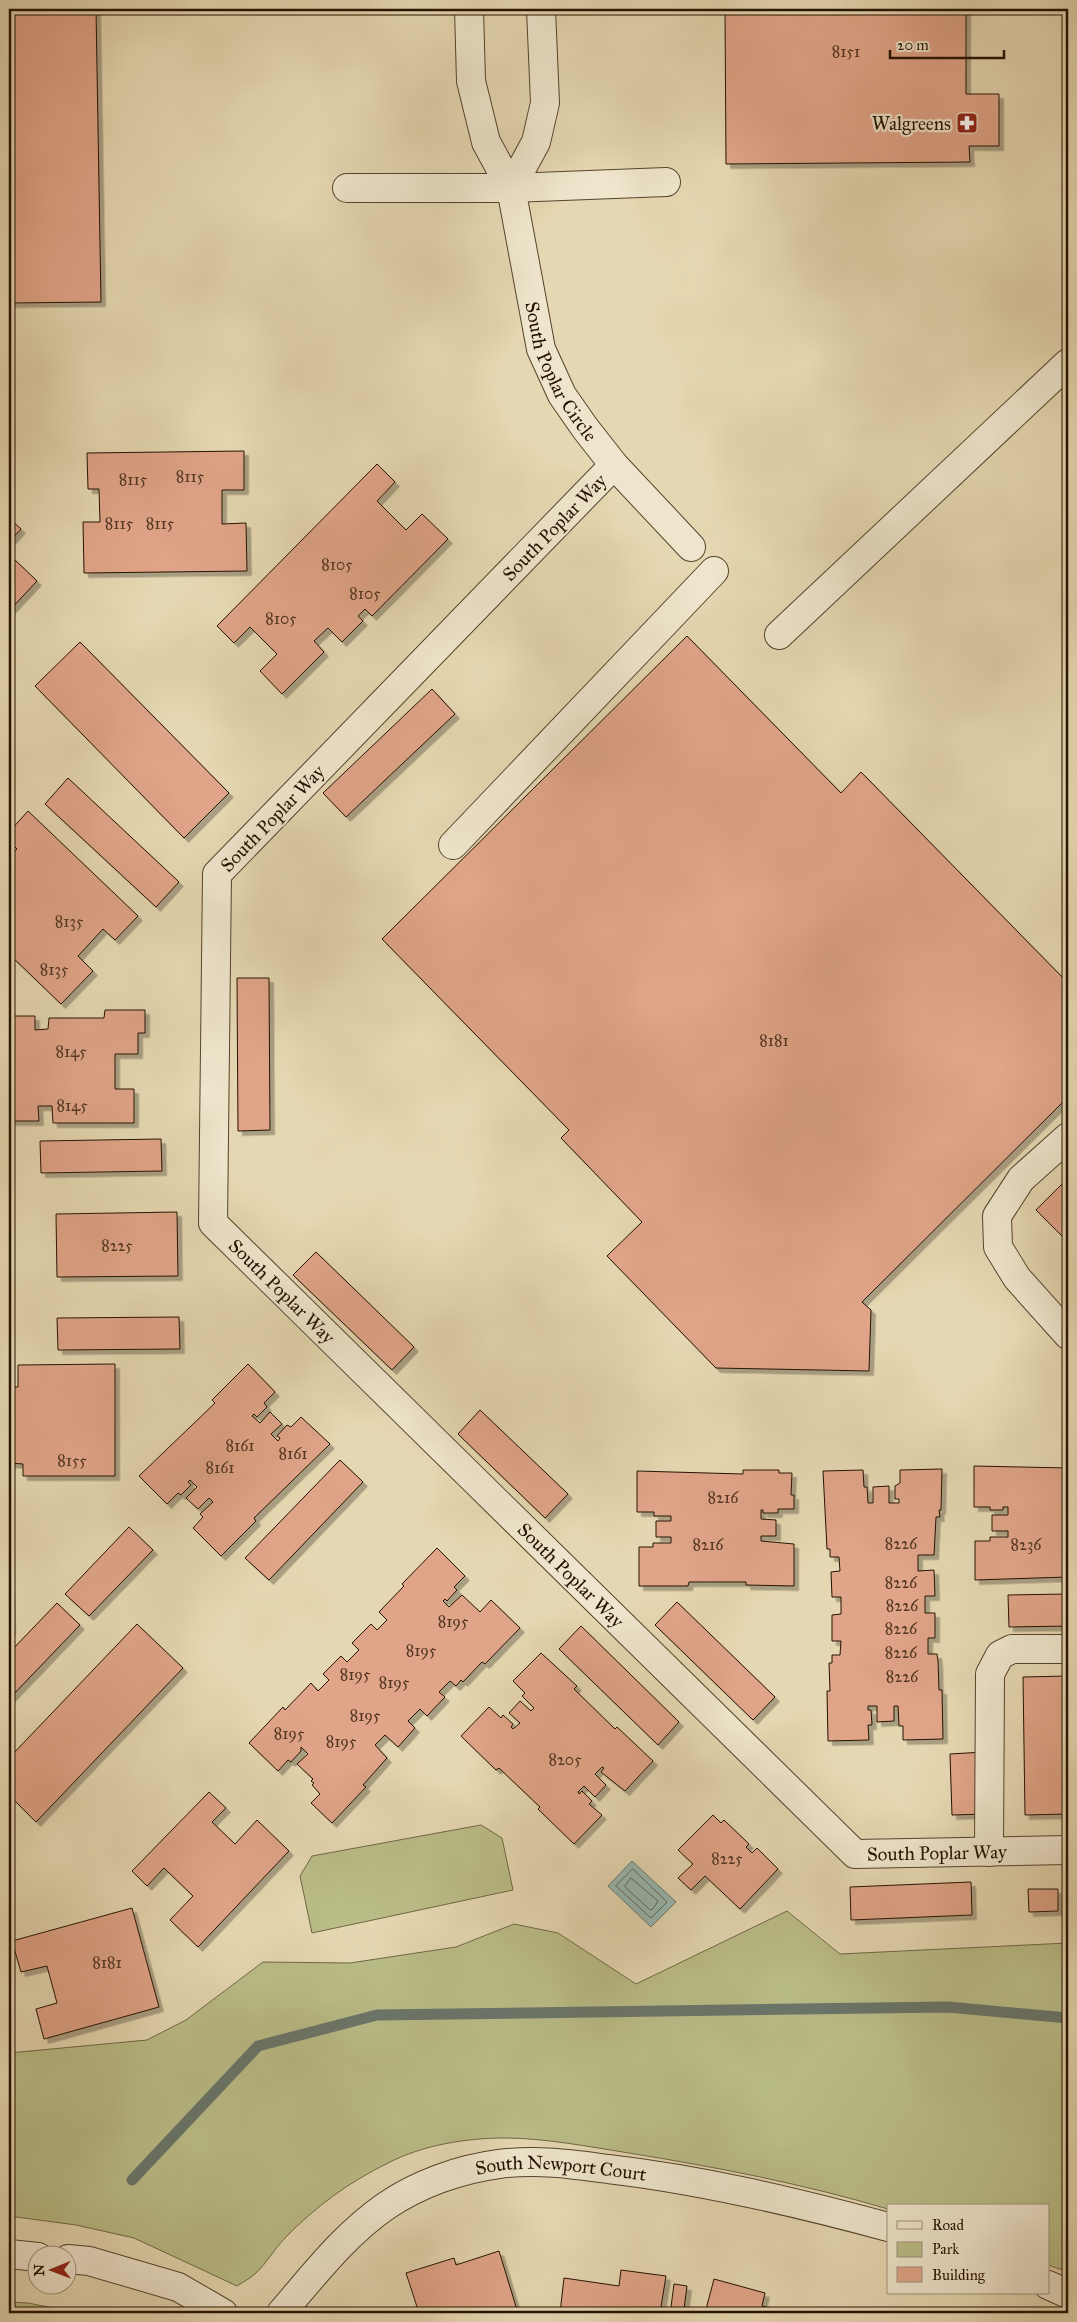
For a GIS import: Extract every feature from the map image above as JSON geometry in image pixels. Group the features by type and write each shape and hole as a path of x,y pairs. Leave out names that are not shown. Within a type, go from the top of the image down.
{"street":[{"name":"South Poplar Circle","path":"469,9 471,81 486,142 511,188 541,348 562,395 584,428 614,466 691,547"},
{"path":"511,188 536,142 545,103 541,9"},
{"path":"347,188 511,188 666,182"},
{"path":"779,635 1068,363"},
{"name":"South Poplar Way","path":"614,466 217,874 213,1223 855,1854 1068,1850"},
{"path":"453,845 714,571"},
{"path":"1068,1137 1021,1179 997,1216 998,1247 1016,1278 1068,1335"},
{"path":"989,1852 990,1674 1000,1655 1012,1649 1068,1649"},
{"name":"South Newport Court","path":"281,2313 348,2235 387,2206 414,2189 455,2174 499,2164 551,2162 644,2173 810,2206 887,2227"},
{"path":"9,2254 28,2256"},
{"path":"78,2260 89,2261 178,2287 223,2313"},
{"path":"1050,2286 1068,2294"}],"green space":[{"path":"481,1825 502,1838 513,1890 312,1933 300,1876 312,1856"},
{"path":"787,1911 840,1954 1068,1943 1068,2272 1050,2266 1050,2204 887,2204 887,2209 792,2184 727,2170 662,2158 520,2138 475,2139 430,2147 401,2157 374,2170 333,2196 308,2216 281,2242 256,2273 237,2286 134,2238 76,2225 9,2216 9,2053 147,2040 186,2020 263,1962 350,1963 456,1947 514,1924 558,1933 636,1984"},
{"path":"9,2302 28,2303 79,2313 9,2313"}],"water":[{"path":"632,1861 676,1902 651,1927 608,1886"}],"building":[{"path":"9,9 96,9 101,302 9,303"},
{"name":"Walgreens","path":"725,9 966,9 966,94 999,94 999,146 969,146 970,162 726,164"},
{"path":"244,451 244,490 222,490 222,524 246,523 247,571 84,573 83,522 100,522 99,489 88,489 87,453"},
{"path":"377,464 395,482 377,501 406,530 422,514 448,539 372,616 365,609 358,616 363,621 342,642 328,628 314,641 324,652 282,694 260,671 277,654 250,627 234,643 217,626"},
{"path":"9,518 21,529 9,542"},
{"path":"14,559 37,581 9,611 9,564"},
{"path":"687,636 841,793 861,772 1068,983 1068,1097 862,1302 871,1310 869,1371 716,1368 607,1256 642,1222 561,1138 569,1130 382,939"},
{"path":"80,642 229,793 184,838 35,686"},
{"path":"432,689 455,714 346,817 323,793"},
{"path":"68,778 179,882 156,907 45,804"},
{"path":"28,811 138,916 115,940 103,929 78,956 93,971 61,1004 9,954 9,857 17,849 9,841 9,832"},
{"path":"237,978 269,978 270,1130 238,1131"},
{"path":"105,1010 145,1010 145,1033 138,1033 138,1054 115,1054 115,1089 134,1089 134,1123 53,1123 52,1106 38,1106 39,1121 10,1121 9,1016 35,1016 35,1030 48,1029 49,1018 104,1018"},
{"path":"161,1139 162,1171 41,1173 40,1141"},
{"path":"1068,1178 1068,1242 1036,1210"},
{"path":"177,1212 178,1276 57,1277 56,1214"},
{"path":"316,1252 414,1347 392,1370 293,1275"},
{"path":"179,1317 180,1349 58,1350 57,1318"},
{"path":"115,1364 115,1476 23,1476 23,1464 10,1463 9,1477 9,1387 18,1387 18,1365"},
{"path":"248,1364 275,1392 264,1403 267,1407 257,1417 254,1414 252,1416 260,1423 270,1412 282,1424 271,1434 278,1441 280,1438 277,1436 287,1425 291,1427 301,1417 330,1444 254,1518 256,1521 221,1556 193,1528 203,1517 200,1514 213,1502 209,1498 198,1509 186,1498 197,1487 190,1480 188,1482 191,1485 181,1495 178,1493 167,1504 139,1476 215,1403 212,1400"},
{"path":"480,1410 568,1494 545,1518 458,1434"},
{"path":"340,1460 363,1482 269,1580 245,1558"},
{"path":"974,1466 1068,1468 1068,1577 975,1580 975,1541 990,1541 990,1537 1008,1537 1008,1531 992,1531 992,1515 1008,1515 1008,1507 1003,1507 1003,1510 990,1510 990,1507 974,1507"},
{"path":"942,1469 941,1510 939,1510 940,1517 936,1517 934,1555 918,1555 918,1571 934,1570 935,1596 925,1596 925,1613 935,1613 935,1638 928,1638 928,1654 937,1654 939,1690 942,1690 943,1739 903,1740 903,1726 899,1726 898,1706 894,1706 894,1721 877,1722 877,1706 868,1706 868,1710 871,1710 872,1725 868,1725 869,1740 828,1741 827,1691 830,1691 829,1663 832,1663 832,1655 840,1655 841,1641 832,1641 832,1615 841,1614 841,1597 832,1597 831,1572 840,1571 839,1557 830,1557 830,1549 827,1549 823,1471 863,1470 864,1487 867,1487 868,1503 873,1503 873,1487 889,1486 889,1503 899,1503 899,1499 895,1499 895,1486 900,1483 900,1470"},
{"path":"743,1470 779,1470 779,1473 792,1473 791,1495 794,1495 794,1509 778,1509 778,1513 763,1513 763,1510 761,1510 761,1519 776,1520 776,1536 761,1536 761,1541 794,1544 794,1586 746,1585 746,1582 689,1582 688,1586 639,1586 639,1547 653,1547 653,1543 671,1543 671,1537 656,1537 656,1521 671,1521 671,1516 654,1516 654,1512 637,1512 637,1471 743,1474"},
{"path":"129,1527 153,1550 89,1616 65,1594"},
{"path":"437,1548 465,1576 454,1587 457,1590 447,1601 445,1599 443,1601 449,1607 462,1595 480,1612 491,1600 520,1628 485,1664 482,1662 463,1682 461,1680 456,1686 450,1681 439,1692 445,1697 427,1716 420,1709 408,1721 415,1728 398,1747 385,1735 375,1745 387,1758 363,1785 366,1787 332,1823 311,1803 320,1794 312,1785 314,1783 311,1781 313,1779 297,1764 308,1754 301,1747 301,1751 291,1762 288,1760 278,1771 249,1743 283,1707 285,1710 311,1683 318,1691 329,1680 323,1674 341,1656 347,1662 359,1650 352,1643 371,1624 377,1630 387,1620 379,1612 404,1586 402,1584"},
{"path":"10,1589 11,1630 9,1630"},
{"path":"1068,1594 1068,1626 1009,1627 1008,1595"},
{"path":"677,1602 775,1697 753,1720 655,1625"},
{"path":"57,1603 80,1625 9,1699 9,1653"},
{"path":"137,1624 183,1668 36,1822 9,1795 9,1758"},
{"path":"581,1626 679,1722 658,1745 559,1649"},
{"path":"541,1653 577,1686 574,1689 615,1729 617,1727 653,1761 625,1791 601,1772 604,1768 602,1767 595,1774 606,1785 595,1797 584,1786 578,1792 579,1794 582,1791 592,1801 589,1804 602,1815 574,1844 538,1809 540,1807 499,1768 496,1770 461,1736 489,1707 501,1718 503,1715 513,1724 511,1727 513,1729 520,1723 509,1713 520,1701 531,1711 534,1708 522,1696 525,1693 513,1681"},
{"path":"1068,1676 1068,1814 1025,1815 1023,1677"},
{"path":"984,1752 985,1814 952,1815 950,1754"},
{"path":"209,1792 226,1808 212,1822 235,1844 257,1820 289,1851 198,1947 170,1920 193,1896 164,1868 147,1886 132,1871"},
{"path":"713,1815 721,1823 724,1820 749,1844 746,1847 752,1853 757,1848 778,1869 740,1909 705,1876 691,1890 678,1878 693,1864 678,1850"},
{"path":"971,1882 972,1915 851,1920 850,1887"},
{"path":"1028,1889 1058,1889 1058,1911 1029,1912"},
{"path":"132,1908 159,2007 44,2039 36,2009 57,2003 47,1966 21,1972 12,1941"},
{"path":"499,2251 518,2313 419,2313 406,2273 454,2258 456,2265"},
{"path":"621,2270 666,2276 660,2313 560,2313 564,2278 619,2286"},
{"path":"714,2279 765,2293 762,2306 788,2313 705,2313"},
{"path":"674,2284 687,2286 684,2309 671,2307"}],"waterway":[{"path":"132,2180 258,2046 377,2015 948,2007 1068,2018"}],"place":[{"name":"Walgreens","path":"967,123"}]}
